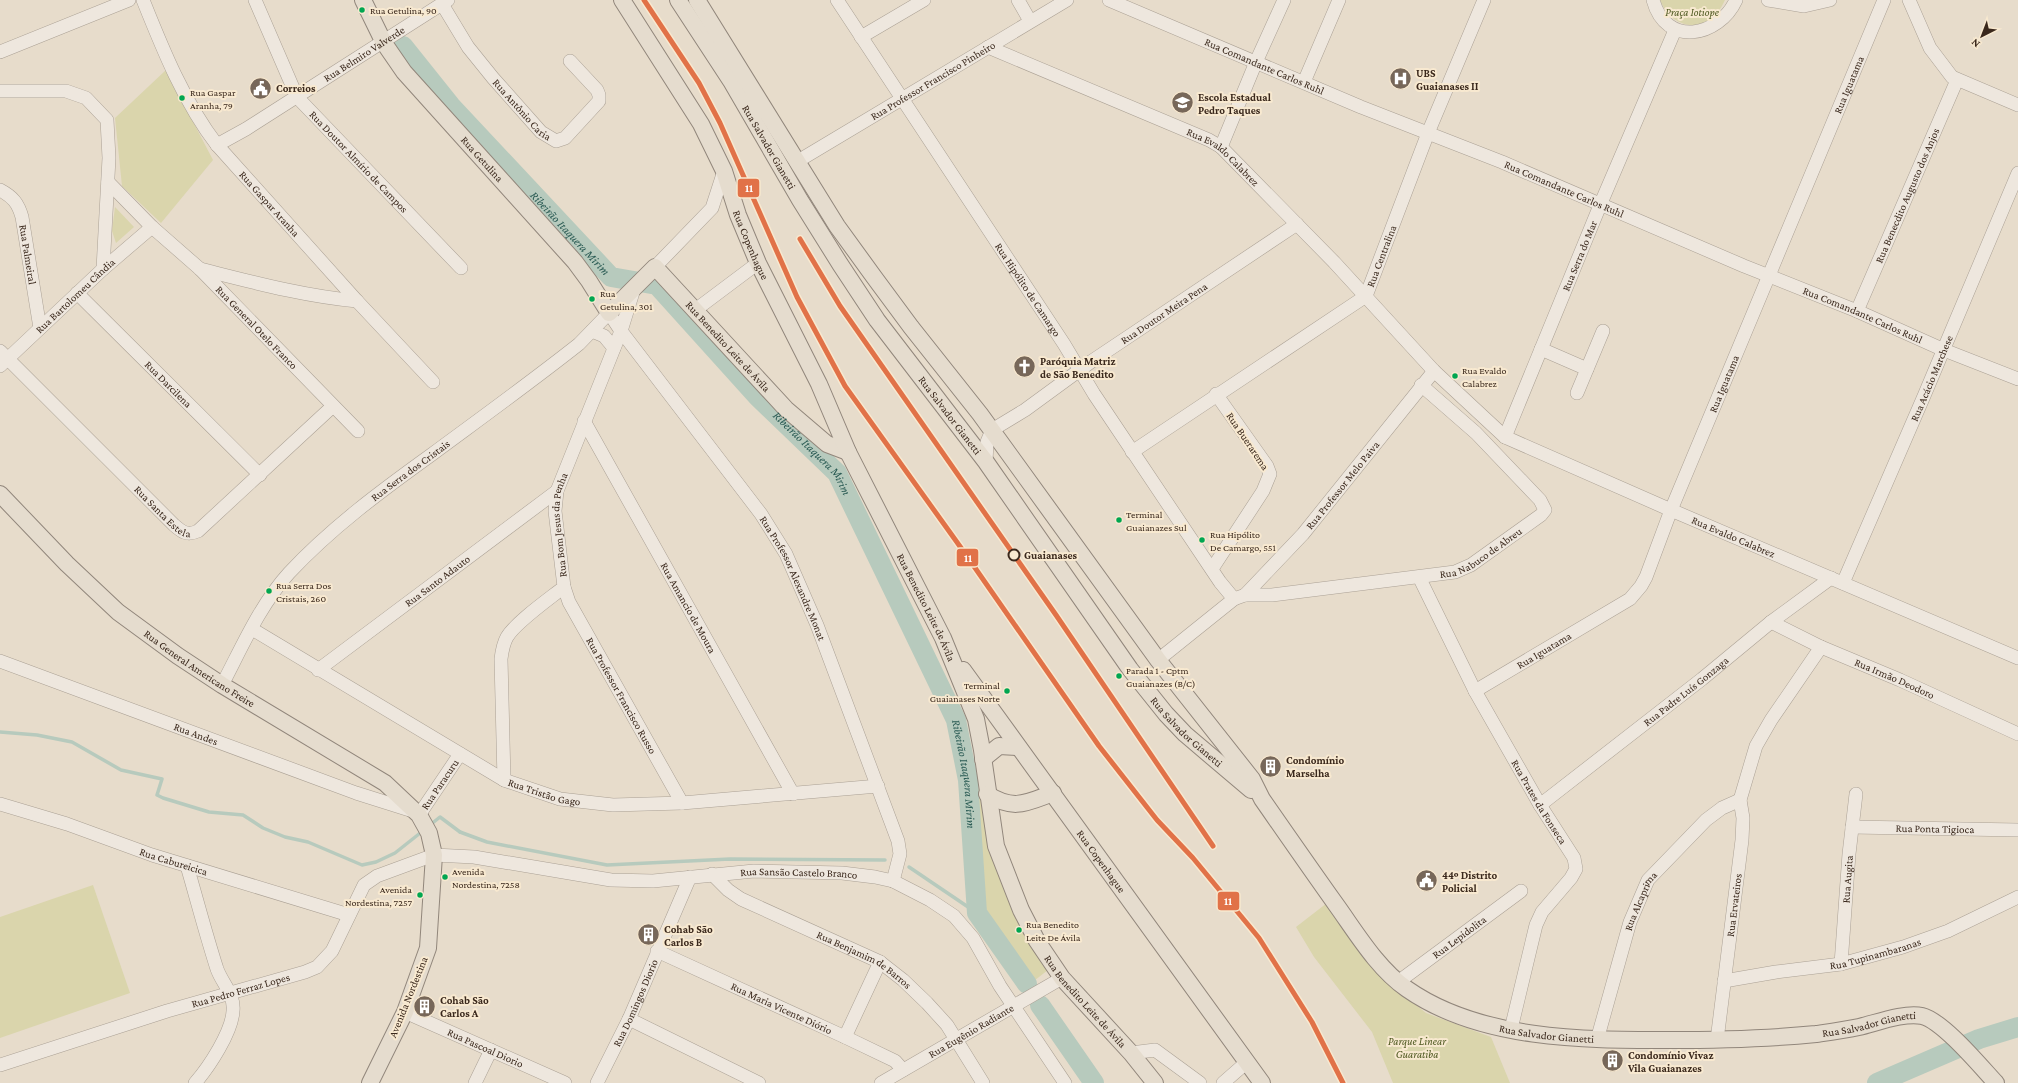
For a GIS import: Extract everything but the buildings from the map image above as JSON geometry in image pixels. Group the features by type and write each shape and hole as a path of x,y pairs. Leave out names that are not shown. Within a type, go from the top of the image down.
{"main road":[{"name":"Rua Getulina","path":"363,0 384,43 404,72 575,262 609,313"},
{"name":"Rua Copenhague","path":"622,0 701,124 724,171 738,215 758,263 819,384 848,452"},
{"name":"Rua Salvador Gianetti","path":"678,0 731,81 800,200 877,320 986,462 1127,664 1166,714 1185,734 1262,799"},
{"name":"Rua Salvador Gianetti","path":"698,0 837,226 874,277 992,430 1158,660 1252,780 1262,799 1378,961 1398,982 1416,995 1436,1005 1490,1025 1597,1040 1717,1040 1817,1034 1855,1028 1910,1015 1922,1016 1932,1020 1996,1083"},
{"name":"Rua Serra dos Cristais","path":"609,313 644,278"},
{"name":"Rua Benedito Leite de Ávila","path":"644,278 694,311 786,409 827,444 848,452 943,638 976,719 996,846 1003,868 1021,910 1037,941 1062,978 1131,1053 1156,1083"},
{"name":"Rua General Americano Freire","path":"0,494 67,564 118,612 178,656 222,685 385,783 395,800 421,820"},
{"name":"Rua Copenhague","path":"943,638 951,647 962,669 1017,747 1053,793 1262,1083"},
{"path":"1127,664 1144,666 1158,660"},
{"path":"983,759 999,746 1017,747"},
{"path":"1030,802 1036,773"},
{"path":"987,794 1005,804 1015,805 1030,802 1053,793"},
{"name":"Avenida Nordestina","path":"370,1083 405,1012 428,948 434,855 421,820"}],"street":[{"path":"0,52 129,0"},
{"name":"Rua Gaspar Aranha","path":"143,0 168,62 204,128 217,145 357,301 433,382"},
{"name":"Rua Doutor Almírio de Campos","path":"255,0 297,97 461,268"},
{"name":"Rua Hipólito de Camargo","path":"837,0 1132,452 1212,569 1240,597"},
{"path":"861,37 924,0"},
{"path":"1018,0 1030,21"},
{"name":"Rua Professor Francisco Pinheiro","path":"798,161 1067,0"},
{"name":"Rua Comandante Carlos Ruhl","path":"1109,0 1857,311 1944,350 2018,380"},
{"path":"1221,147 1256,62 1284,0"},
{"path":"1304,82 1339,0"},
{"name":"Rua Centralina","path":"1132,452 1216,394 1366,296 1428,133 1484,0"},
{"path":"1653,0 1664,24 1675,30 1698,31 1716,24 1729,11 1736,0"},
{"path":"1768,0 1804,6 1830,0"},
{"name":"Rua Iguatama","path":"1475,691 1630,599 1641,586 1671,510 1884,0"},
{"path":"1909,0 1930,48 1948,73 1957,80 2018,105"},
{"name":"Rua Belmiro Valverde","path":"217,145 246,129 384,43 445,2"},
{"name":"Rua Antônio Caria","path":"445,2 468,47 493,78 542,132 556,141 564,138 599,101 597,90 570,62"},
{"name":"Rua Serra do Mar","path":"1505,437 1601,204 1675,30"},
{"name":"Rua Evaldo Calabrez","path":"988,47 1202,137 1221,147 1366,296 1434,371 1505,437 1671,510 2018,658"},
{"name":"Rua Benecdito Augusto dos Anjos","path":"1857,311 1957,80"},
{"path":"0,91 66,91 86,98 107,120 109,158 103,269"},
{"name":"Rua Bom Jesus da Penha","path":"504,780 501,658 503,647 507,637 515,628 564,587 555,511 557,492 620,331 644,278 712,208 724,171"},
{"name":"Rua Acácio Marchese","path":"1837,581 1944,350 2018,173"},
{"name":"Rua General Otelo Franco","path":"108,182 152,227 200,269 358,431"},
{"name":"Rua Palmeiral","path":"0,190 10,195 18,204 22,217 40,328"},
{"path":"712,208 719,206 730,207 738,215"},
{"name":"Rua Doutor Meira Pena","path":"992,430 1025,410 1297,224"},
{"name":"Rua Bartolomeu Cândia","path":"2,359 40,328 103,269 152,227"},
{"path":"694,311 758,263"},
{"path":"200,269 289,292 320,298 357,301"},
{"name":"Rua Darcilena","path":"77,293 260,475"},
{"name":"Rua Professor Alexandre Monat","path":"609,313 620,331 761,514 786,554 817,625 898,841 900,855 895,876"},
{"name":"Rua Serra dos Cristais","path":"222,685 268,602 289,573 332,532 366,503 565,355 592,332 609,313"},
{"path":"1577,394 1603,331"},
{"path":"592,332 604,336 614,348"},
{"path":"1541,349 1587,370"},
{"name":"Rua Santa Estela","path":"2,359 168,520 184,533 191,534 198,531 333,406"},
{"name":"Rua Professor Melo Paiva","path":"1158,660 1240,597 1303,534 1434,371"},
{"name":"Rua Nabuco de Abreu","path":"1240,597 1272,595 1455,572 1471,565 1539,517 1545,510 1540,500 1476,433 1421,386"},
{"name":"Rua Buerarema","path":"1212,569 1263,491 1270,474 1267,466 1216,394"},
{"name":"Rua Amancio de Moura","path":"584,421 793,794"},
{"path":"986,462 987,442 992,430"},
{"name":"Rua Santo Adauto","path":"318,670 557,492"},
{"name":"Rua Prates da Fonseca","path":"1419,577 1475,691 1540,805 1574,858 1576,868 1563,889 1542,912 1536,925 1511,1029"},
{"name":"Rua Padre Luís Gonzaga","path":"1540,805 1702,679 1772,622 1837,581"},
{"name":"Rua Professor Francisco Russo","path":"564,587 569,602 682,803"},
{"name":"Rua Irmão Deodoro","path":"1772,622 1821,647 1900,680 2018,734"},
{"name":"Rua Tristão Gago","path":"252,629 318,670 504,780 560,799 613,805 682,803 878,786"},
{"name":"Rua Ervateiros","path":"1717,1040 1742,840 1743,818 1740,800 1750,771 1756,746 1771,720 1821,647"},
{"name":"Rua Andes","path":"0,661 348,791 395,800"},
{"name":"Rua Paracuru","path":"421,820 460,754"},
{"name":"Rua Augita","path":"1841,964 1849,854 1856,794"},
{"name":"Rua Alcaprima","path":"1597,1040 1630,922 1648,880 1706,820 1722,808 1740,800"},
{"name":"Rua Cabureicica","path":"0,804 67,824 187,866 349,915"},
{"name":"Rua Ponta Tigioca","path":"1852,827 2018,830"},
{"name":"Rua Sansão Castelo Branco","path":"434,855 474,857 611,880 653,880 754,871 895,876 954,916 972,938 1017,1004 1065,1083"},
{"name":"Rua Pedro Ferraz Lopes","path":"0,1065 229,992 305,972 317,967 332,951 359,893 371,880 434,855"},
{"path":"187,866 217,970 233,1001 232,1020 211,1060 195,1083"},
{"name":"Rua Benjamim de Barros","path":"712,874 728,890 741,899 880,962 903,980 927,1003 957,1039 983,1083"},
{"name":"Rua Domingos Diorio","path":"597,1083 629,1019 690,877"},
{"name":"Rua Lepidolita","path":"1398,982 1521,891"},
{"name":"Rua Tupinambaranas","path":"1724,981 1776,972 1841,964 1903,947 1948,931 2018,896"},
{"name":"Rua Maria Vicente Diório","path":"658,951 895,1061 903,1070"},
{"path":"845,1037 880,962"},
{"name":"Rua Eugênio Radiante","path":"884,1082 1062,978"},
{"name":"Rua Pascoal Diorio","path":"405,1012 565,1083"},
{"path":"629,1019 759,1083"},
{"path":"475,1083 491,1050"},
{"path":"1131,1053 1155,1050 1200,1083"},
{"path":"1223,1083 1247,1062"}],"green space":[{"name":"Praça Iotiope","path":"1660,0 1725,0 1719,11 1711,19 1692,25 1683,24 1674,19 1666,11"},
{"path":"166,70 213,160 161,223 122,186 115,118"},
{"path":"115,207 134,227 116,243 112,231"},
{"path":"977,789 982,789 1048,970 1030,984 982,914 979,907 981,870"},
{"path":"93,885 130,993 0,1038 0,917"},
{"name":"Parque Linear Guaratiba","path":"1327,903 1392,986 1426,1013 1491,1037 1510,1083 1393,1083 1372,1032 1314,957 1296,927"}],"waterway":[{"name":"Ribeirão Itaquera Mirim","path":"403,46 451,106 611,277 657,285 758,397 837,473 956,720 968,780 977,913 1027,984"},
{"path":"0,732 37,735 72,742 121,770 162,779 157,795 163,798 209,812 243,815 263,828 285,837 308,842 362,865 376,862 395,853 424,830"},
{"path":"430,825 440,817 460,832"},
{"path":"460,832 487,842 607,865 730,859 885,860"},
{"path":"909,867 977,913"},
{"name":"Ribeirão Itaquera Mirim","path":"1040,1005 1094,1083"},
{"path":"1877,1083 1979,1039 2018,1027"}],"transit line":[{"name":"11","path":"644,0 699,83 720,123 797,297 845,386 964,552 1099,746 1157,820 1193,858 1259,938 1312,1022 1343,1083"},
{"name":"11","path":"800,239 840,306 1056,615 1213,846"}],"place":[{"name":"Rua Getulina, 90","path":"362,10"},
{"name":"UBS Guaianases II","path":"1401,79"},
{"name":"Correios","path":"261,88"},
{"name":"Rua Gaspar Aranha, 79","path":"182,98"},
{"name":"Escola Estadual Pedro Taques","path":"1182,103"},
{"name":"Rua Getulina, 301","path":"592,299"},
{"name":"Paróquia Matriz de São Benedito","path":"1024,367"},
{"name":"Rua Evaldo Calabrez","path":"1455,376"},
{"name":"Terminal Guaianazes Sul","path":"1119,520"},
{"name":"Rua Hipólito De Camargo, 551","path":"1202,540"},
{"name":"Guaianases","path":"1014,555"},
{"name":"Rua Serra Dos Cristais, 260","path":"269,591"},
{"name":"Parada 1 - Cptm Guaianazes (B/C)","path":"1119,676"},
{"name":"Terminal Guaianases Norte","path":"1007,691"},
{"name":"Condomínio Marselha","path":"1271,766"},
{"name":"Avenida Nordestina, 7258","path":"445,877"},
{"name":"44º Distrito Policial","path":"1427,881"},
{"name":"Avenida Nordestina, 7257","path":"420,895"},
{"name":"Rua Benedito Leite De Ávila","path":"1019,930"},
{"name":"Cohab São Carlos B","path":"648,935"},
{"name":"Cohab São Carlos A","path":"425,1006"},
{"name":"Condomínio Vivaz Vila Guaianazes","path":"1612,1061"}]}
